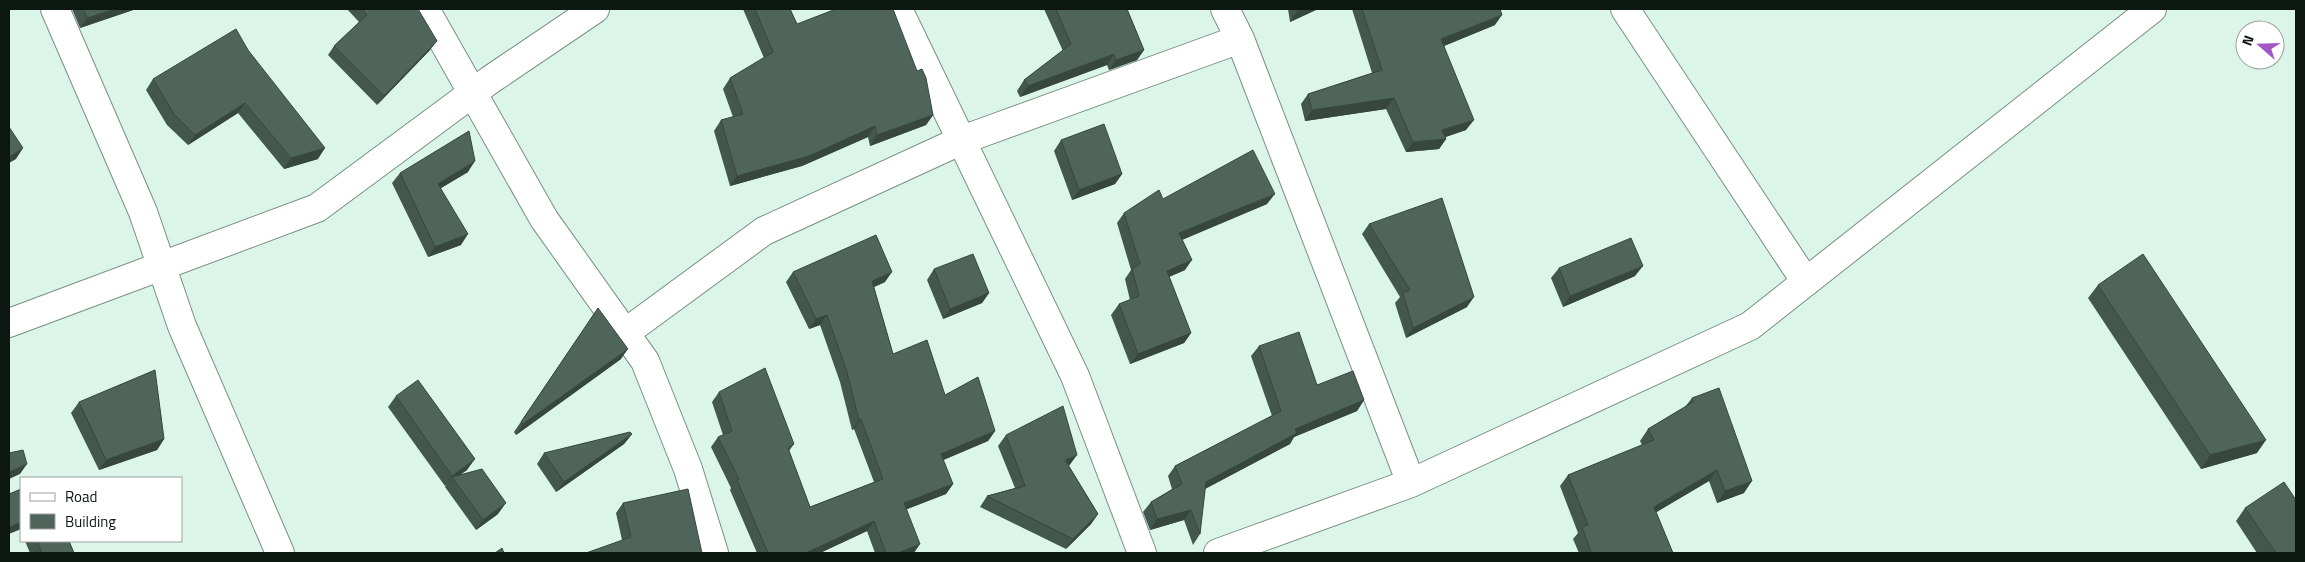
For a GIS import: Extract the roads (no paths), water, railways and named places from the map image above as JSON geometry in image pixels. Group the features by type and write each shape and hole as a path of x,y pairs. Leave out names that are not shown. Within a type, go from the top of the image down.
{"street":[{"path":"55,9 143,212 182,326 280,553"},
{"path":"425,9 544,219 645,361 688,469 714,553"},
{"path":"9,324 317,208 472,93 595,9"},
{"path":"898,9 1075,376 1142,553"},
{"path":"1225,9 1240,39 1411,483"},
{"path":"1625,9 1806,282"},
{"path":"1218,553 1411,483 1750,326 2152,9"},
{"path":"625,333 764,231 962,140 1240,39"}]}
